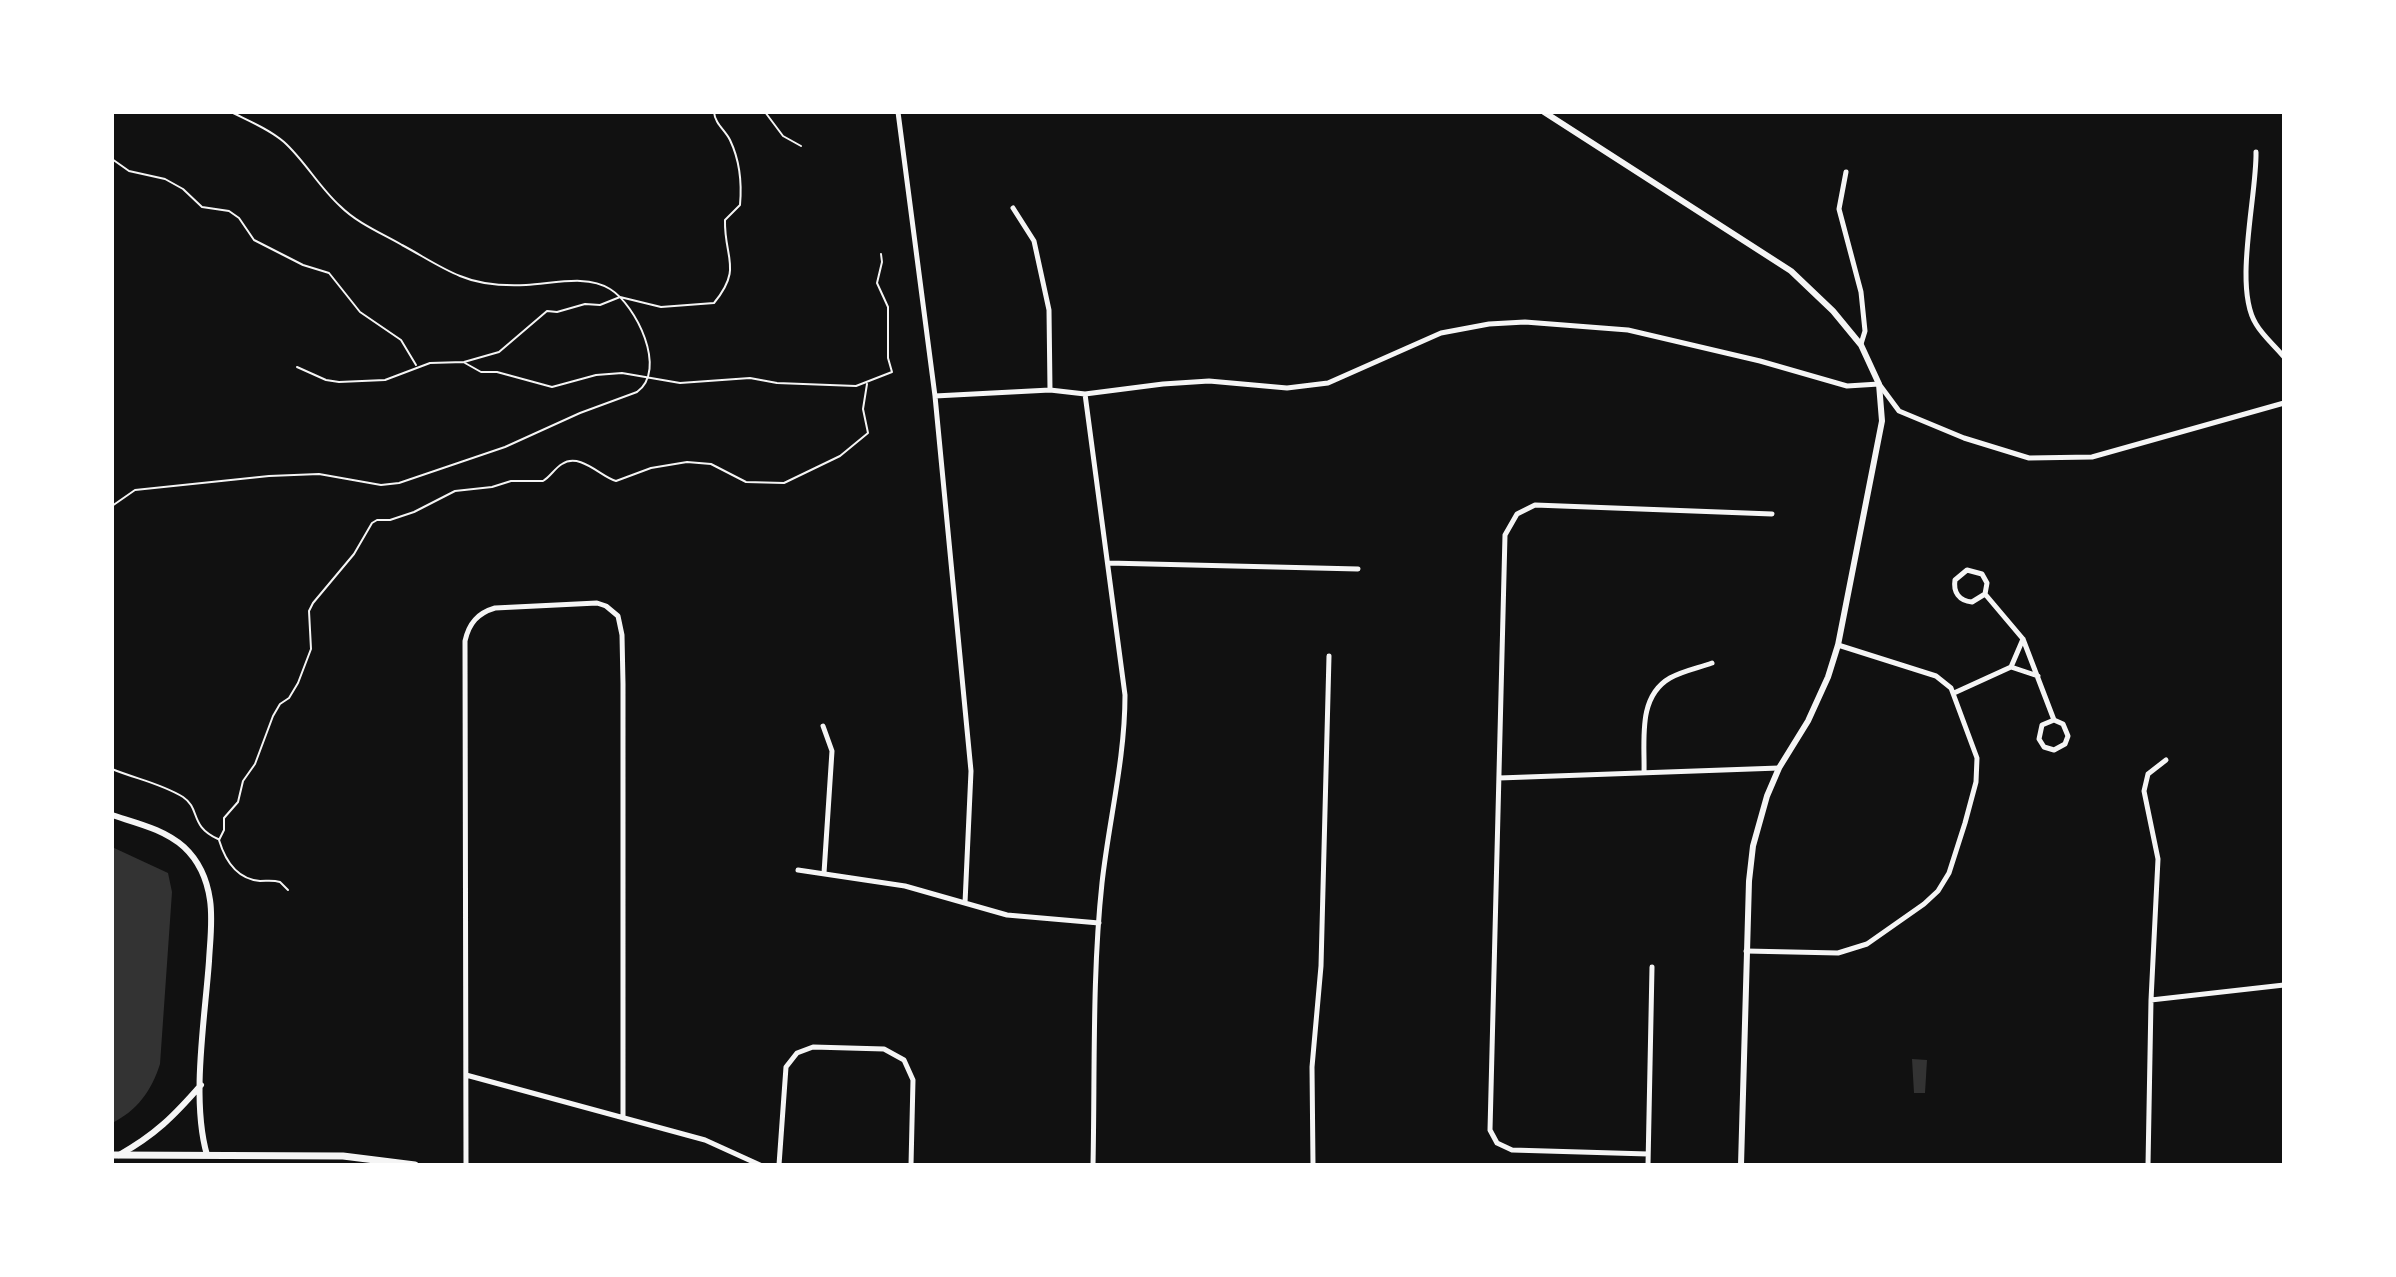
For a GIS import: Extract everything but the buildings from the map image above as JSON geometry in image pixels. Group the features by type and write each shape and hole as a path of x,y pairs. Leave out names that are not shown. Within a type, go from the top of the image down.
{"main road":[{"path":"115,1155 343,1156 415,1165"}],"street":[{"path":"898,112 935,396 971,771 965,903"},
{"path":"1544,112 1791,271 1833,311 1861,345 1879,384 1883,413 1881,432 1838,645 1828,677 1808,721 1779,768 1767,796 1753,846 1746,951 1741,1165"},
{"path":"2256,152 2256,178 2248,237 2248,307 2255,323 2284,357"},
{"path":"1846,172 1839,209 1861,292 1865,331 1861,345"},
{"path":"1013,208 1034,241 1049,310 1050,390"},
{"path":"935,396 1050,390 1085,394 1209,381 1287,388 1328,383 1441,333 1489,324 1525,322 1628,330 1760,361 1847,386 1879,384"},
{"path":"1879,384 1899,411 1964,438 2029,458 2092,457 2284,403"},
{"path":"1085,394 1122,660 1125,712 1099,923 1093,1165"},
{"path":"1648,1154 1512,1150 1500,1146 1492,1135 1505,535 1513,518 1535,505 1772,514"},
{"path":"1108,563 1358,569"},
{"path":"1972,569 1982,574 1987,583 1985,594 1972,602 1961,599 1954,585 1958,575 1972,569"},
{"path":"1985,594 2023,639 2054,720 2063,724 2068,736 2065,744 2054,750 2044,747 2038,734 2045,722 2054,720"},
{"path":"466,1165 465,641 473,621 483,612 495,608 597,603 618,616 622,635 623,684 623,1116"},
{"path":"1954,693 2011,667 2023,639"},
{"path":"1746,951 1838,953 1856,949 1924,904 1938,891 1952,866 1978,768 1954,693 1936,676 1838,645"},
{"path":"1313,1165 1312,1067 1321,966 1329,656"},
{"path":"1644,773 1645,716 1652,695 1673,677 1712,663"},
{"path":"2011,667 2038,676"},
{"path":"823,726 832,751 824,873"},
{"path":"2148,1165 2158,859 2144,791 2148,774 2166,760"},
{"path":"1499,778 1779,768"},
{"path":"112,815 171,836 198,862 206,882 211,920 200,1134 207,1155"},
{"path":"798,870 905,886 1007,915 1099,923"},
{"path":"1648,1165 1652,967"},
{"path":"2151,1000 2284,985"},
{"path":"779,1165 786,1067 797,1053 813,1047 884,1049 904,1060 913,1080 911,1165"},
{"path":"466,1075 715,1143 760,1165"},
{"path":"115,1155 149,1138 172,1118 201,1085"},
{"path":"343,1156 345,1165"}],"path":[{"path":"112,506 135,490 269,476 319,474 381,485 399,483 505,447 580,413 637,392 650,376 649,353 636,319 609,288 592,283 560,281 504,285 459,276 351,215 333,199 283,141 231,112"},
{"path":"297,367 326,380 385,380 417,366 438,361 464,362 499,352 543,312 557,312 585,304 600,305 620,297 661,307 714,303 724,291 732,272 724,240 725,220 740,205 742,183 734,149 715,119 714,112"},
{"path":"765,112 783,136 801,146"},
{"path":"112,159 124,169 165,179 183,189 202,207 229,211 244,224 254,240 303,265 329,273 360,312 401,340 417,366"},
{"path":"464,362 481,372 497,372 552,387 596,375 622,373 680,383 739,377 777,383 867,384 892,372 888,358 888,307 877,283 881,254"},
{"path":"288,890 280,882 255,880 239,873 225,858 219,840 224,830 224,818 238,802 243,781 255,764 278,706 289,698 298,683 311,649 309,611 313,603 354,554 372,523 414,512 455,491 492,487 511,481 543,481 562,463 569,461 589,466 616,481 651,468 687,462 711,464 746,482 784,483 840,456 865,437 868,433 863,409 867,384"},
{"path":"112,769 152,781 184,798 192,806 199,826 207,835 219,840"}],"shaded area":[{"path":"112,847 168,873 172,892 160,1064 142,1099 112,1123"},
{"path":"1912,1059 1927,1060 1925,1093 1914,1093"}]}
